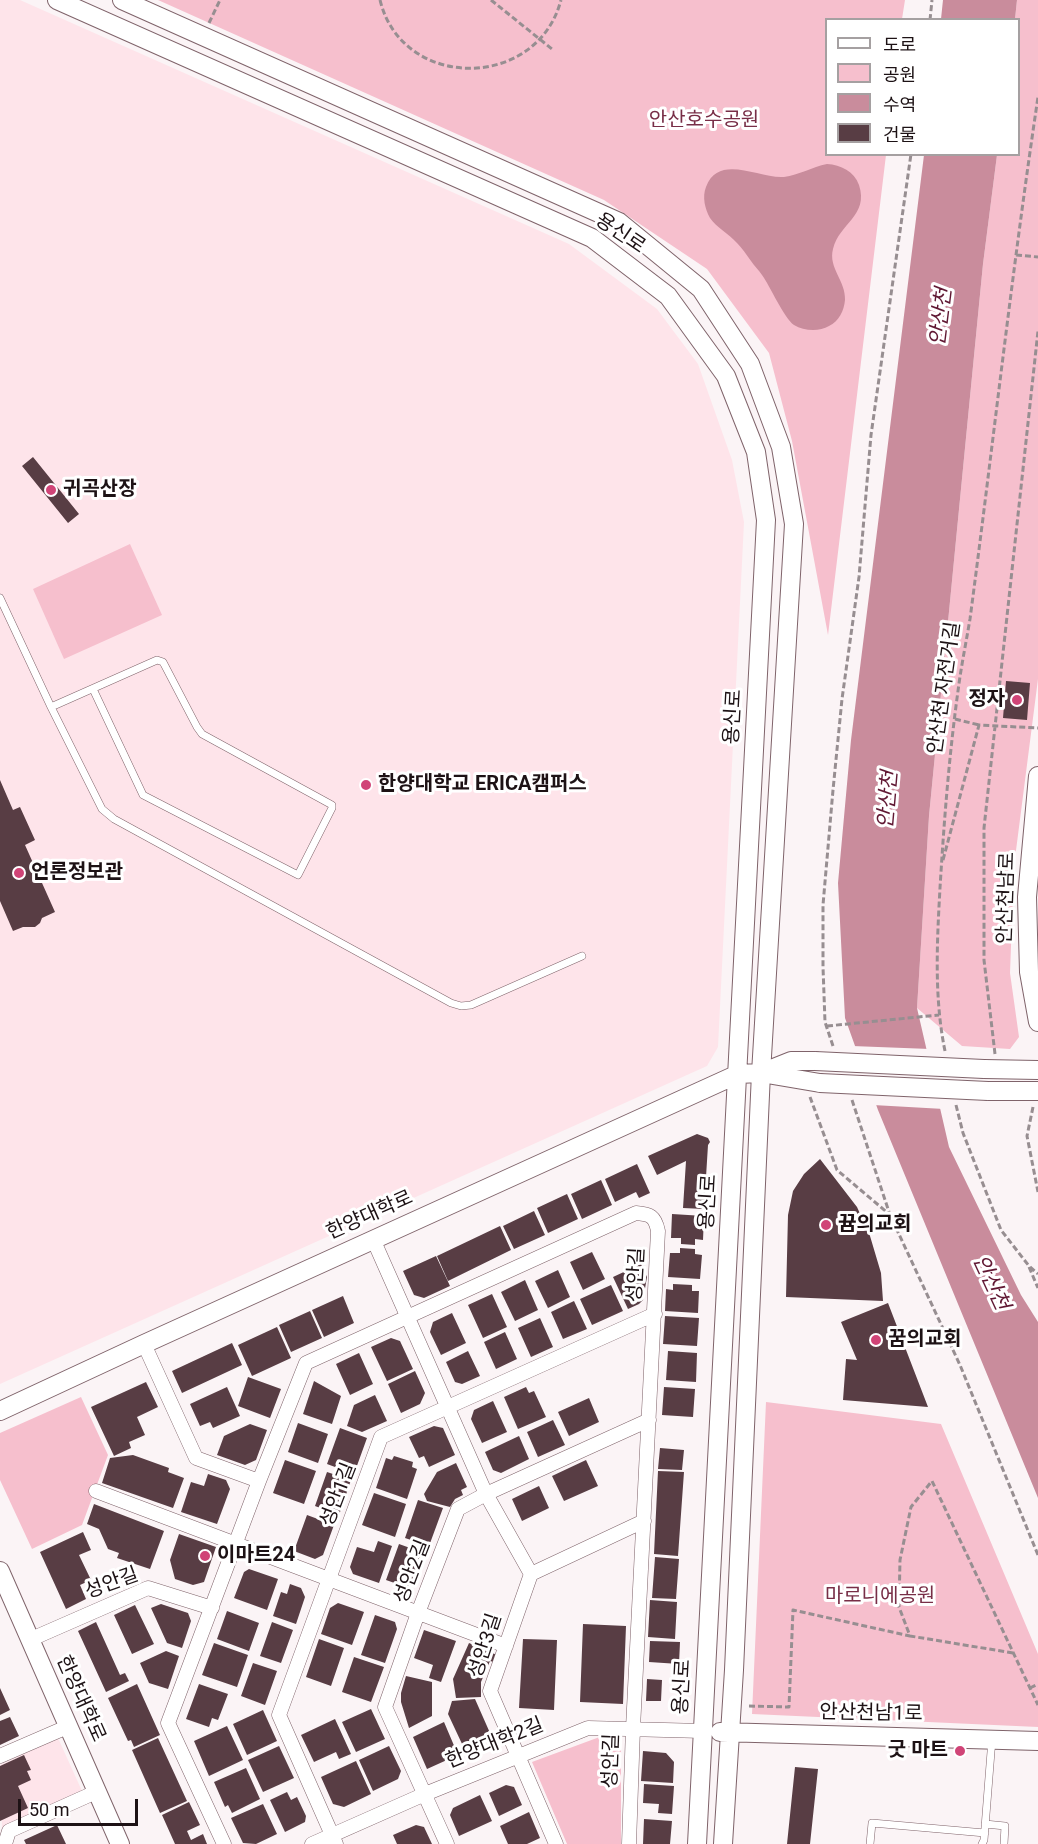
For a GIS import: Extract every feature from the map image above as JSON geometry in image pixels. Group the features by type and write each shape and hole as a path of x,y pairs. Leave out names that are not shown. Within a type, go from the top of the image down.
{"main road":[{"name":"용신로","path":"57,0 592,238 668,296 726,376 756,452 766,520 697,1844"},
{"name":"용신로","path":"122,0 619,222 701,289 750,364 782,447 794,524 761,1073 732,1705 723,1844"},
{"name":"안산천남로","path":"1038,785 1027,897 1029,972 1038,1022"},
{"name":"한양대학로","path":"761,1073 791,1061 990,1069"},
{"path":"990,1069 1038,1070"},
{"name":"한양대학로","path":"0,1411 372,1239 738,1074 761,1073 813,1082 988,1091 1038,1091"},
{"name":"한양대학로","path":"0,1571 120,1844"},
{"name":"안산천남1로","path":"703,1731 1038,1741"}],"street":[{"name":"성안길","path":"224,1844 168,1723 306,1363 636,1213 649,1214 656,1220 658,1231 629,1844"},
{"path":"372,1239 486,1494 531,1574 644,1521"},
{"name":"성안1길","path":"334,1839 279,1715 381,1437 655,1314"},
{"path":"144,1344 196,1458 259,1481"},
{"name":"성안2길","path":"447,1844 385,1707 458,1509 648,1420"},
{"path":"96,1491 506,1646"},
{"name":"성안3길","path":"531,1574 490,1691 556,1844"},
{"name":"성안길","path":"29,1640 148,1588 212,1608"},
{"path":"0,1756 67,1727"},
{"name":"한양대학2길","path":"312,1844 334,1839 424,1794 588,1728 703,1731"},
{"path":"5,1844 9,1831 96,1792"}],"lane":[{"path":"0,598 102,809 114,819 451,1004 471,1005 582,956"},
{"path":"51,707 157,660 163,662 202,734 330,802 332,808 298,875 265,860 143,795 93,689"},
{"path":"982,1844 986,1824 992,1739"},
{"path":"870,1844 872,1823 985,1833"},
{"path":"986,1824 1005,1826 1004,1844"}],"path":[{"path":"203,36 220,0"},
{"path":"380,0 382,11 399,38 424,58 454,68 485,69 515,59 540,39 558,13 561,0"},
{"path":"491,0 552,49"},
{"path":"930,18 932,0"},
{"name":"안산천 자전거길","path":"946,1058 939,1015 937,944 944,817 1038,97"},
{"path":"834,1048 827,1026 823,978 823,905 842,699 859,577 871,435 911,156"},
{"path":"1016,255 1038,257"},
{"path":"990,1069 984,960 984,828 1038,331"},
{"path":"955,719 979,725 1038,728"},
{"path":"941,868 979,725"},
{"path":"827,1026 939,1015"},
{"path":"813,1082 837,1170 890,1215"},
{"path":"1038,1091 1027,1136 1038,1192"},
{"path":"849,1093 890,1215 960,1365 1038,1555"},
{"path":"956,1101 963,1133 1001,1230 1038,1274"},
{"path":"1029,1266 1038,1288"},
{"path":"910,1636 899,1607 900,1560 911,1507 932,1481 1038,1705"},
{"path":"732,1705 789,1707 793,1610 910,1636 1014,1653"},
{"path":"1030,1688 1038,1684"}],"shaded area":[{"name":"한양대학교 ERICA캠퍼스","path":"0,0 20,0 569,244 657,309 698,364 732,460 744,522 718,1047 707,1066 0,1384"},
{"path":"58,1738 82,1791 2,1828 0,1765"}],"green space":[{"name":"안산호수공원","path":"158,0 905,0 902,18 825,18 825,156 886,156 828,635 792,441 769,353 707,269 604,200"},
{"path":"1017,0 1038,0 1038,679 1014,866 1010,973 1019,1037 1010,1049 962,1046 917,1008 929,816 983,264 997,156 1020,156 1020,18 1015,18"},
{"path":"130,544 162,615 64,659 33,589"},
{"path":"81,1397 108,1455 82,1525 32,1549 0,1480 0,1433"},
{"name":"마로니에공원","path":"766,1402 941,1424 1038,1654 1038,1727 752,1714"},
{"path":"605,1735 621,1744 621,1844 567,1844 532,1762"}],"water":[{"path":"943,0 1017,0 1015,18 941,18"},
{"name":"안산천","path":"924,156 997,156 983,264 929,816 917,1008 949,1147 1021,1295 1038,1322 1038,1498 878,1110 845,1018 838,883 851,740"},
{"path":"827,164 842,167 850,172 857,180 861,196 857,212 841,232 833,249 833,262 845,293 842,312 829,326 807,330 790,321 761,273 734,240 710,218 705,207 704,195 712,177 720,171 730,169 784,177"}],"pier":[{"path":"852,1046 930,1049 944,1109 873,1105"}],"building":[{"name":"귀곡산장","path":"33,457 79,514 68,523 22,466"},
{"name":"정자","path":"1006,681 1030,683 1027,720 1003,718"},
{"name":"언론정보관","path":"0,780 13,810 20,807 35,840 25,845 55,912 42,918 35,927 23,927 13,931 0,901"},
{"path":"697,1134 708,1138 710,1142 704,1209 683,1208 686,1161 657,1175 648,1156"},
{"name":"뀸의교회","path":"820,1159 857,1207 870,1236 881,1273 883,1301 786,1297 788,1215 793,1191 804,1174"},
{"path":"637,1164 650,1193 639,1198 636,1192 615,1202 605,1179"},
{"path":"601,1180 612,1205 582,1219 571,1194"},
{"path":"567,1194 578,1219 548,1233 537,1208"},
{"path":"534,1211 545,1235 514,1249 503,1226"},
{"path":"672,1214 704,1216 703,1240 695,1239 695,1245 681,1244 681,1238 671,1238"},
{"path":"500,1226 511,1250 448,1281 437,1256"},
{"path":"680,1248 695,1249 695,1254 702,1255 700,1279 668,1277 670,1253 680,1253"},
{"path":"592,1252 605,1279 583,1290 570,1262"},
{"path":"436,1256 450,1286 424,1298 414,1295 403,1271"},
{"path":"641,1264 647,1277 643,1300 628,1309 613,1277"},
{"path":"558,1270 570,1297 548,1308 535,1281"},
{"path":"525,1280 538,1310 515,1321 501,1292"},
{"path":"673,1284 692,1285 692,1291 699,1291 698,1313 665,1311 666,1289 673,1290"},
{"path":"611,1285 623,1311 592,1325 580,1299"},
{"path":"492,1294 507,1327 483,1338 468,1305"},
{"path":"343,1296 354,1323 324,1337 312,1310"},
{"path":"574,1301 587,1329 563,1339 551,1312"},
{"name":"꿈의교회","path":"888,1303 928,1407 843,1400 846,1359 857,1360 841,1322"},
{"path":"310,1311 322,1338 291,1352 279,1325"},
{"path":"452,1313 466,1343 441,1355 430,1332 433,1322"},
{"path":"665,1316 699,1318 697,1346 663,1344"},
{"path":"540,1318 553,1347 531,1357 518,1328"},
{"path":"277,1327 291,1358 252,1376 238,1345"},
{"path":"505,1332 517,1359 496,1369 484,1342"},
{"path":"391,1338 400,1341 413,1369 387,1381 371,1347"},
{"path":"232,1343 242,1365 182,1393 172,1371"},
{"path":"468,1351 480,1376 462,1384 455,1382 446,1362"},
{"path":"668,1351 697,1353 696,1382 666,1380"},
{"path":"359,1353 373,1384 350,1395 336,1364"},
{"path":"415,1371 425,1393 420,1404 401,1413 388,1384"},
{"path":"248,1377 281,1389 270,1418 238,1406"},
{"path":"314,1381 341,1396 332,1424 303,1414"},
{"path":"146,1382 158,1407 137,1417 145,1435 129,1442 131,1448 114,1456 91,1407"},
{"path":"227,1387 240,1416 213,1428 210,1422 200,1426 190,1404"},
{"path":"526,1387 529,1393 534,1391 546,1417 518,1429 504,1397"},
{"path":"664,1387 695,1389 693,1417 662,1415"},
{"path":"375,1395 387,1421 362,1432 347,1426 354,1405"},
{"path":"589,1398 599,1422 569,1436 558,1412"},
{"path":"493,1401 507,1432 482,1443 471,1419 474,1410"},
{"path":"553,1420 565,1445 538,1457 527,1432"},
{"path":"298,1423 328,1434 318,1463 288,1452"},
{"path":"250,1424 267,1430 256,1460 245,1465 217,1455 224,1436"},
{"path":"434,1426 443,1428 455,1455 429,1467 424,1456 419,1458 409,1437"},
{"path":"340,1428 367,1438 354,1474 327,1464"},
{"path":"519,1436 529,1459 501,1473 493,1470 485,1452"},
{"path":"660,1448 684,1450 682,1470 658,1469"},
{"path":"133,1455 169,1468 168,1472 184,1478 173,1508 102,1483 110,1458"},
{"path":"394,1456 413,1462 412,1467 417,1469 407,1499 376,1488 386,1458 392,1460"},
{"path":"285,1460 316,1471 304,1504 273,1493"},
{"path":"586,1460 598,1486 564,1501 552,1476"},
{"path":"456,1463 467,1487 461,1490 463,1495 455,1499 450,1507 427,1501 424,1494 437,1472"},
{"path":"658,1471 684,1472 678,1556 654,1554"},
{"path":"327,1472 351,1480 339,1515 315,1506"},
{"path":"208,1474 226,1480 230,1489 217,1524 181,1512 191,1482 204,1486"},
{"path":"539,1486 549,1508 522,1521 512,1499"},
{"path":"374,1493 406,1504 395,1537 362,1525"},
{"path":"418,1500 443,1508 429,1546 405,1538"},
{"path":"94,1504 164,1531 150,1569 117,1558 119,1553 108,1549 99,1529 87,1524"},
{"path":"307,1515 334,1525 323,1555 315,1559 294,1551"},
{"path":"83,1532 91,1550 79,1555 91,1580 80,1585 86,1599 66,1609 40,1552"},
{"path":"179,1534 216,1547 204,1582 193,1585 175,1579 170,1560"},
{"path":"378,1541 392,1546 379,1583 353,1574 350,1567 357,1547 374,1552"},
{"path":"399,1544 424,1553 414,1582 406,1587 386,1580"},
{"path":"655,1557 679,1559 676,1599 652,1598"},
{"path":"249,1569 278,1579 267,1610 234,1598 244,1572"},
{"path":"290,1584 301,1588 305,1597 296,1624 273,1616 281,1592 287,1594"},
{"path":"650,1600 677,1602 675,1639 648,1637"},
{"path":"338,1603 364,1612 352,1645 321,1634 330,1608"},
{"path":"161,1604 188,1613 191,1621 182,1648 167,1643 151,1608"},
{"path":"135,1605 154,1644 132,1654 114,1615"},
{"path":"227,1611 259,1623 249,1651 217,1639"},
{"path":"375,1615 395,1622 397,1629 385,1663 361,1655"},
{"path":"96,1622 120,1675 125,1673 129,1681 106,1692 78,1631"},
{"path":"272,1622 293,1630 281,1663 260,1656"},
{"path":"583,1624 626,1626 623,1704 580,1702"},
{"path":"424,1630 456,1641 441,1682 429,1678 433,1665 414,1658"},
{"path":"319,1639 344,1648 331,1686 306,1677"},
{"path":"523,1639 557,1640 554,1710 519,1708"},
{"path":"650,1641 680,1642 679,1664 649,1662"},
{"path":"214,1643 248,1655 237,1687 202,1675"},
{"path":"469,1643 497,1655 494,1662 490,1661 481,1682 481,1697 456,1698 453,1679"},
{"path":"166,1651 179,1656 168,1689 149,1683 140,1663"},
{"path":"354,1657 384,1667 371,1702 342,1692"},
{"path":"253,1663 277,1671 265,1705 241,1696"},
{"path":"406,1676 432,1682 432,1716 409,1728 401,1702"},
{"path":"647,1679 662,1680 661,1701 646,1701"},
{"path":"137,1684 160,1735 134,1747 131,1740 128,1741 108,1698"},
{"path":"199,1684 228,1694 218,1720 212,1718 209,1727 186,1719"},
{"path":"0,1688 10,1710 0,1715"},
{"path":"475,1699 490,1733 463,1746 448,1714 452,1701"},
{"path":"371,1709 385,1739 356,1752 342,1722"},
{"path":"263,1710 277,1741 247,1755 233,1724"},
{"path":"10,1717 19,1736 0,1745 0,1721"},
{"path":"335,1719 351,1754 339,1759 336,1752 314,1762 301,1735"},
{"path":"444,1722 458,1755 427,1769 413,1737"},
{"path":"227,1726 243,1760 209,1776 194,1741"},
{"path":"158,1738 187,1801 160,1813 132,1750"},
{"path":"279,1746 294,1778 263,1792 248,1760"},
{"path":"389,1746 401,1771 398,1779 373,1791 359,1760"},
{"path":"643,1751 666,1753 674,1762 673,1783 641,1781"},
{"path":"24,1755 31,1770 27,1771 31,1780 18,1786 28,1808 0,1821 0,1766"},
{"path":"356,1761 371,1794 344,1807 333,1804 321,1777"},
{"path":"795,1767 818,1769 810,1844 787,1844"},
{"path":"246,1768 260,1799 232,1813 228,1805 225,1807 214,1782"},
{"path":"644,1784 674,1786 672,1814 658,1813 659,1804 643,1803"},
{"path":"506,1785 514,1787 522,1805 499,1816 489,1793"},
{"path":"287,1792 291,1800 297,1797 306,1816 305,1822 285,1832 270,1800"},
{"path":"480,1795 492,1821 459,1836 450,1815 453,1808"},
{"path":"189,1802 200,1825 187,1831 191,1840 203,1834 207,1844 175,1844 162,1815"},
{"path":"263,1804 277,1834 256,1844 243,1843 231,1818"},
{"path":"529,1812 540,1838 527,1844 508,1844 500,1826"},
{"path":"644,1819 672,1821 670,1844 643,1844"},
{"path":"57,1825 66,1844 26,1844 24,1840"},
{"path":"416,1825 424,1827 432,1844 397,1844 393,1835"}],"place":[{"name":"귀곡산장","path":"51,490"},
{"name":"정자","path":"1017,700"},
{"name":"한양대학교 ERICA캠퍼스","path":"366,785"},
{"name":"언론정보관","path":"19,873"},
{"name":"뀸의교회","path":"826,1225"},
{"name":"꿈의교회","path":"876,1340"},
{"name":"이마트24","path":"205,1556"},
{"name":"굿 마트","path":"960,1751"}]}
